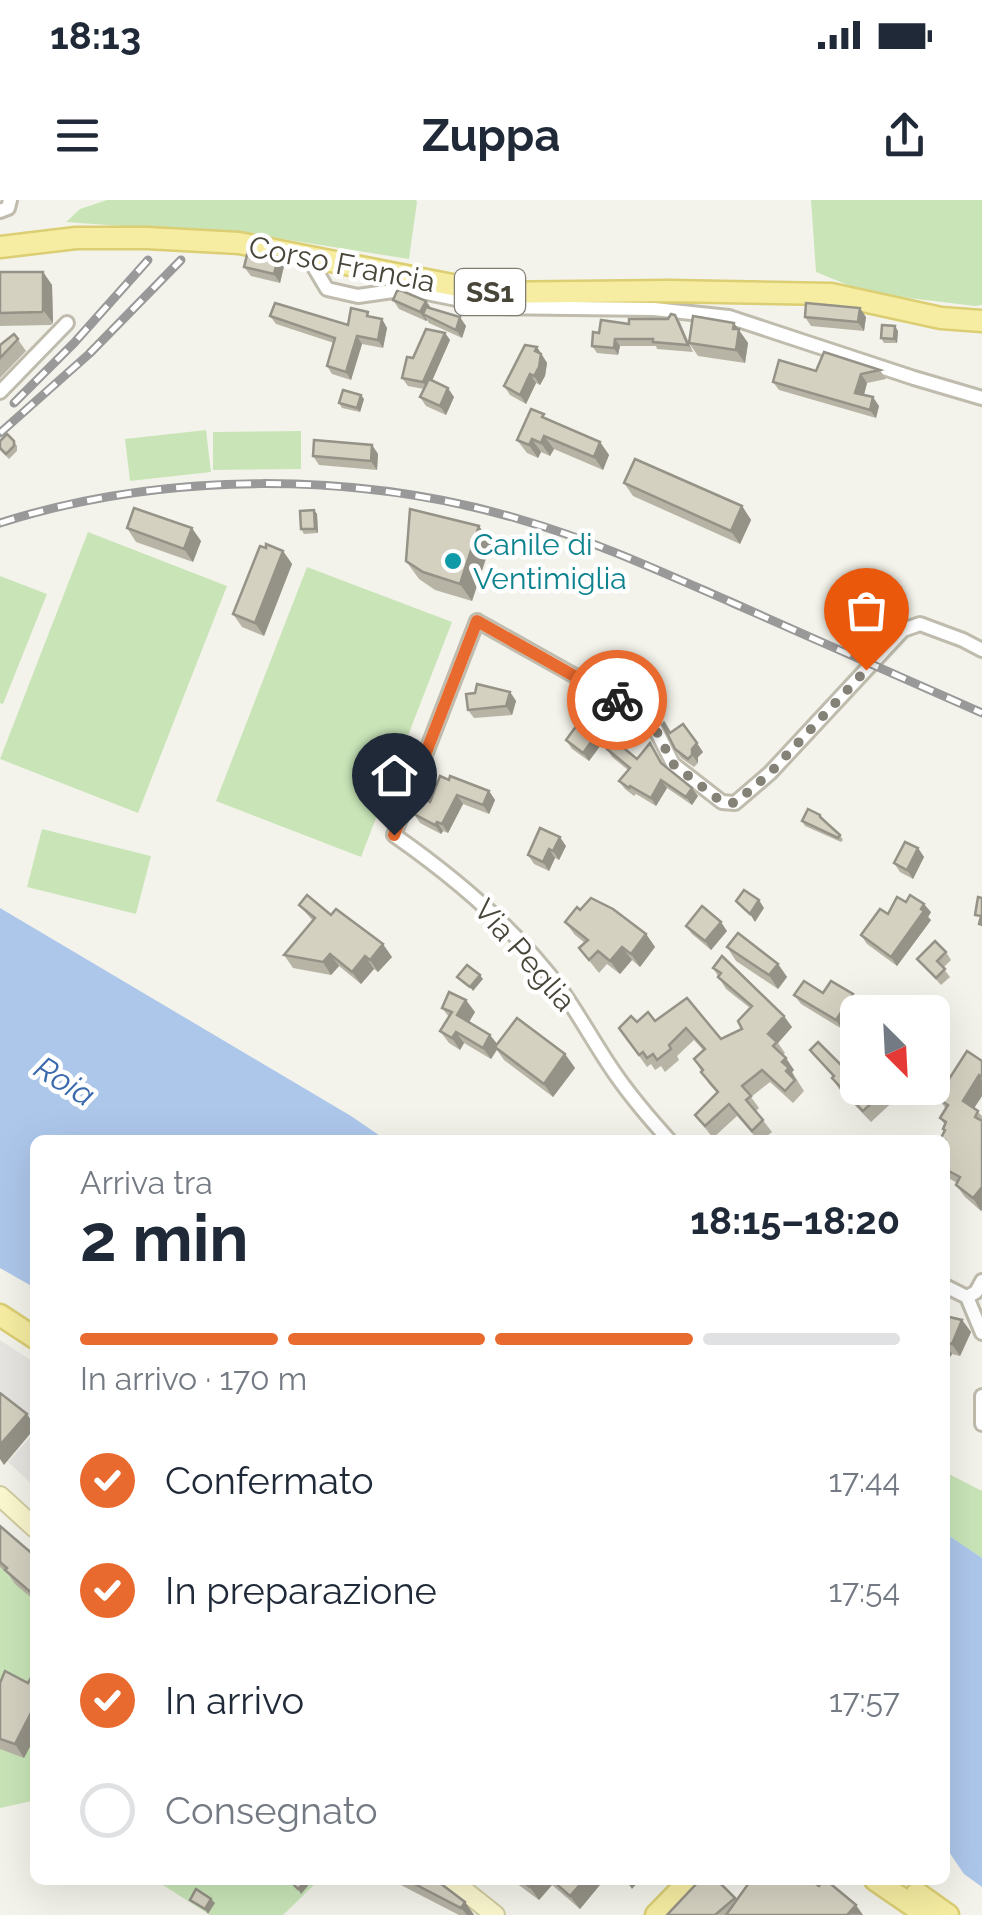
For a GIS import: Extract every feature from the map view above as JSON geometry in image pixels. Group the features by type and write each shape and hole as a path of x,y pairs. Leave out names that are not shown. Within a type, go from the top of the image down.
{"main road":[{"name":"Corso Francia","path":"0,248 76,238 239,244 493,293 831,294 940,318 982,321"},
{"path":"0,1315 30,1335"},
{"path":"0,1496 30,1523"},
{"path":"457,1885 494,1915"},
{"path":"656,1915 685,1885"},
{"path":"881,1885 926,1915"},
{"path":"905,1885 948,1915"}],"street":[{"path":"0,211 8,208 10,200"},
{"path":"308,257 327,289 358,296 406,288 496,307 654,309 729,317 982,398"},
{"path":"0,392 67,323"},
{"name":"Via Peglia","path":"666,1135 626,1088 561,990 523,946 483,904 394,835 477,621 650,718 673,764 722,802 735,803 770,773 903,630 920,624 982,650"},
{"path":"968,1297 982,1280"},
{"path":"950,1288 968,1297 982,1333"},
{"path":"981,1420 982,1396"}],"green space":[{"path":"107,200 417,202 409,259 270,237 66,222 80,209"},
{"path":"811,200 982,200 982,305 867,293 816,272"},
{"path":"206,430 211,472 130,481 125,439"},
{"path":"301,431 301,469 213,470 213,432"},
{"path":"88,532 227,586 138,813 0,759"},
{"path":"307,567 452,622 361,857 216,801"},
{"path":"0,576 47,594 3,704 0,703"},
{"path":"42,829 151,856 136,914 27,887"},
{"path":"950,1475 982,1491 982,1558 950,1536"},
{"path":"0,1528 30,1553 30,1801 0,1808"},
{"path":"163,1885 314,1885 283,1915 210,1915"}],"shaded area":[{"path":"0,1340 30,1360 30,1417 0,1391"},
{"path":"30,1438 30,1482 8,1462"}],"water":[{"name":"Roia","path":"0,908 379,1135 30,1135 30,1285 0,1268"},
{"path":"950,1536 982,1558 982,1887 964,1874 950,1853"}],"building":[{"path":"248,251 278,257 274,274 244,267"},
{"path":"0,272 43,272 42,312 0,313"},
{"path":"400,290 426,301 420,312 393,300"},
{"path":"275,303 348,325 351,308 368,312 367,316 382,319 378,340 357,336 346,372 327,366 335,338 270,316"},
{"path":"806,303 860,308 858,322 805,317"},
{"path":"426,307 460,317 456,330 423,314"},
{"path":"675,315 688,345 653,339 615,339 614,348 592,346 593,332 599,333 601,320 629,324 629,319 668,319"},
{"path":"693,316 734,323 733,329 739,329 736,350 689,343"},
{"path":"882,325 895,326 894,339 881,338"},
{"path":"426,329 445,333 423,382 402,378 407,357 413,358"},
{"path":"14,334 18,339 0,358 0,345"},
{"path":"525,345 537,347 535,351 541,354 539,367 534,376 530,374 520,395 504,386"},
{"path":"824,352 880,370 861,374 855,393 873,397 870,410 773,382 779,360 816,371"},
{"path":"429,379 448,388 440,406 420,397"},
{"path":"343,390 361,395 357,408 339,403"},
{"path":"531,409 600,442 594,457 544,436 541,443 532,439 529,445 517,440"},
{"path":"7,434 14,446 6,454 0,441"},
{"path":"314,440 372,445 371,461 313,456"},
{"path":"635,459 742,506 731,531 624,483"},
{"path":"134,508 192,528 184,549 127,528"},
{"path":"410,509 479,526 460,584 423,572 406,561"},
{"path":"314,510 315,529 301,529 300,511"},
{"path":"266,544 283,551 255,623 233,614 260,546 266,548"},
{"path":"477,684 510,692 506,706 468,710 466,694 475,693"},
{"path":"580,721 597,734 583,753 566,740"},
{"path":"664,723 670,733 683,724 697,743 688,759 675,749"},
{"path":"614,740 637,759 650,743 661,763 692,788 686,797 661,780 651,798 619,781 630,768 607,749"},
{"path":"440,776 489,791 483,805 457,795 442,824 435,825 414,814 422,798 430,802"},
{"path":"808,809 820,815 840,835 838,838 802,821"},
{"path":"540,828 560,837 543,862 528,855"},
{"path":"905,842 918,848 907,870 894,863"},
{"path":"744,890 759,900 750,914 736,901"},
{"path":"307,895 331,915 336,909 383,944 370,960 365,956 352,972 330,954 323,962 284,955 315,918 299,905"},
{"path":"910,895 924,904 924,911 891,957 861,935 880,909 888,914 897,897 906,902"},
{"path":"978,897 982,898 982,925 981,916 975,915"},
{"path":"591,898 646,934 631,954 622,947 610,961 598,951 589,960 579,948 588,940 565,922"},
{"path":"702,906 721,922 705,941 686,926"},
{"path":"738,933 778,964 769,975 727,947"},
{"path":"935,941 946,952 937,961 945,969 936,978 917,959"},
{"path":"722,956 784,1016 768,1034 777,1042 773,1046 786,1058 782,1062 795,1080 785,1091 762,1070 742,1086 751,1096 746,1100 763,1120 752,1131 729,1104 705,1126 695,1115 718,1092 694,1059 705,1049 686,1028 657,1060 653,1054 647,1058 643,1052 639,1055 619,1028 631,1016 637,1022 648,1012 655,1021 687,998 721,1039 742,1029 738,1021 752,1006 718,977 721,973 713,968"},
{"path":"467,965 480,975 470,987 457,977"},
{"path":"804,981 823,993 831,981 853,994 840,995 836,1020 794,995"},
{"path":"449,992 466,1000 457,1015 490,1035 483,1048 456,1032 452,1038 440,1031 452,1012 442,1008"},
{"path":"517,1018 565,1054 544,1084 495,1047"},
{"path":"818,1042 840,1064 840,1087 834,1076 810,1050"},
{"path":"967,1051 982,1061 982,1077 979,1075 963,1101 978,1111 975,1117 982,1121 982,1187 973,1198 956,1185 960,1177 950,1172 950,1135 942,1135 946,1122 940,1118 950,1105 950,1077"},
{"path":"950,1317 962,1320 950,1343"},
{"path":"0,1393 27,1414 0,1445"},
{"path":"0,1526 30,1552 30,1592 5,1570 0,1562"},
{"path":"5,1671 28,1683 30,1680 30,1715 15,1744 0,1739 0,1683"},
{"path":"417,1885 443,1885 465,1902 461,1908"},
{"path":"558,1885 580,1885 570,1896"},
{"path":"695,1885 722,1885 735,1898 715,1915 667,1915"},
{"path":"747,1885 832,1885 856,1905 849,1915 726,1915"},
{"path":"196,1889 211,1899 205,1909 190,1900"}],"railway":[{"path":"14,403 148,260"},
{"path":"0,433 89,354 181,260"},
{"path":"0,523 63,506 194,486 328,486 394,492 459,504 549,528 603,548 982,713"}],"way so far":[{"path":"617,700 650,718 673,764 722,802 735,803 770,773 866,670"}],"place":[{"name":"Canile di Ventimiglia","path":"453,561"}],"route":[{"path":"394,835 477,621 617,700"}]}
